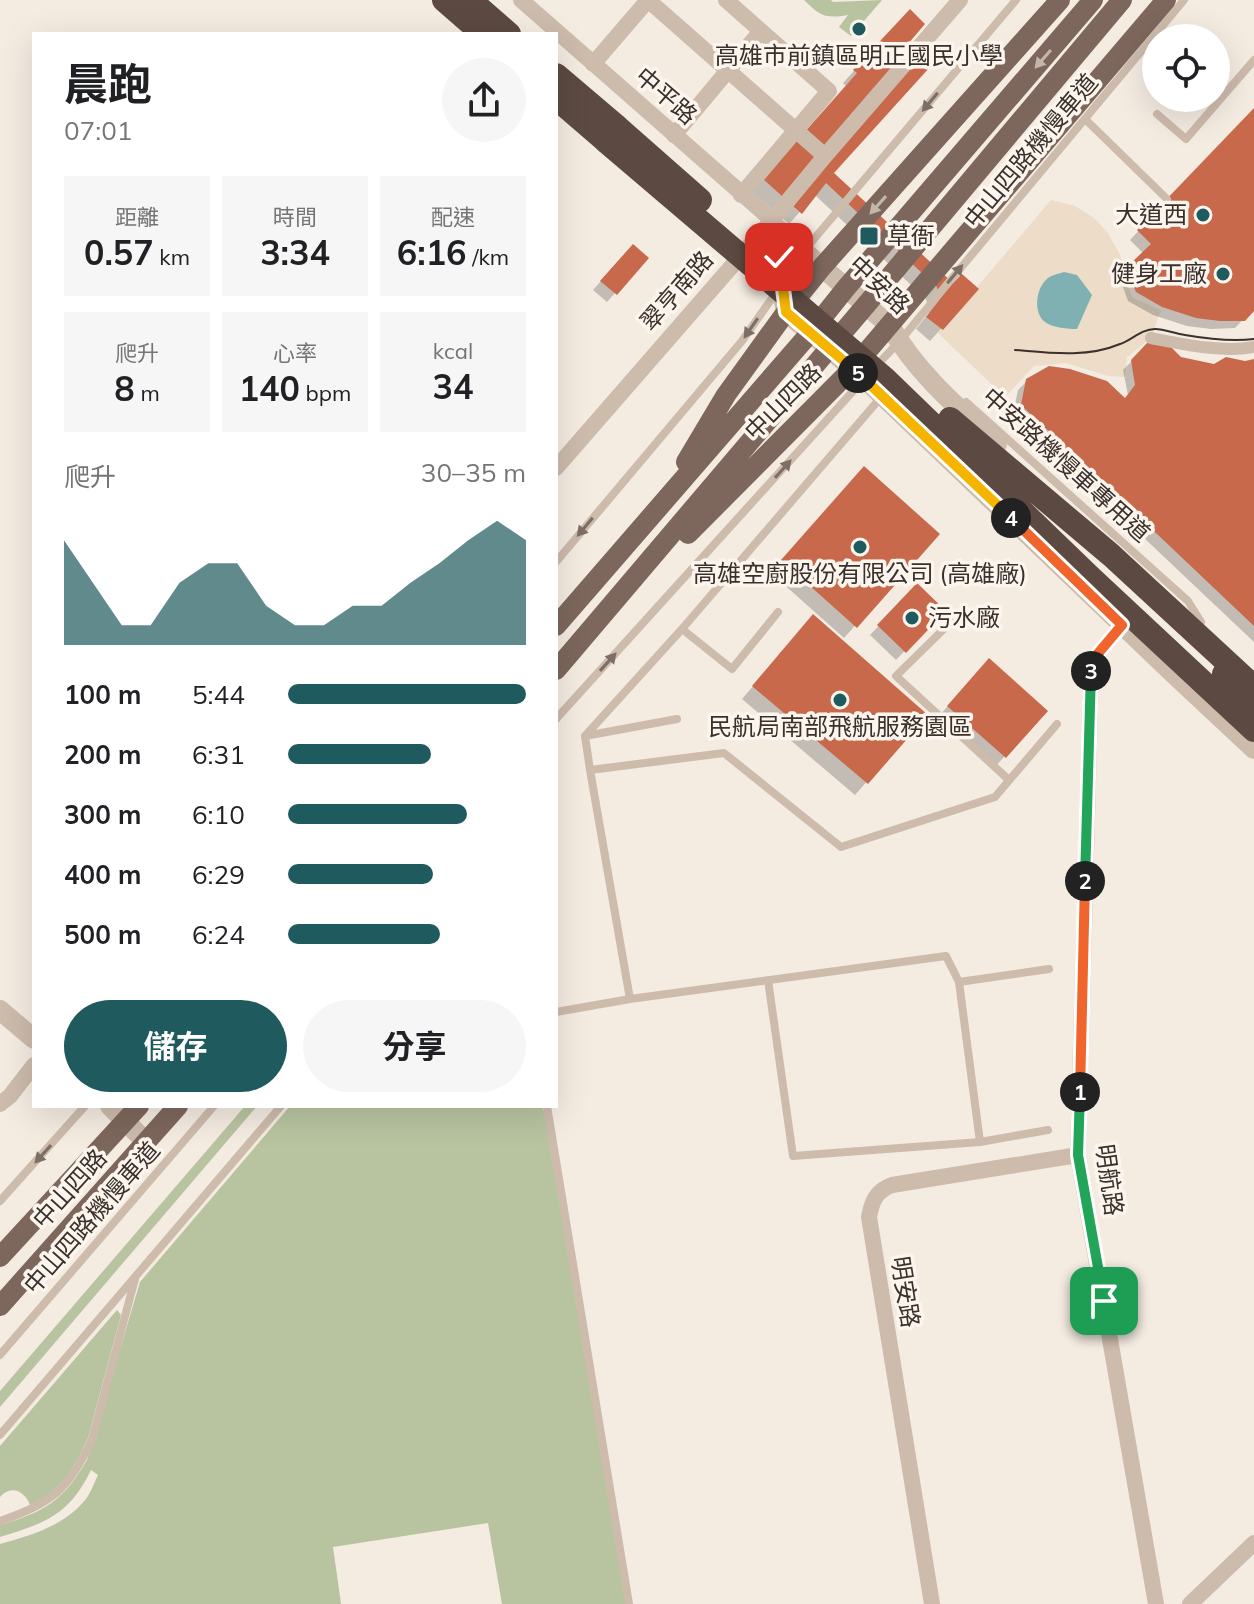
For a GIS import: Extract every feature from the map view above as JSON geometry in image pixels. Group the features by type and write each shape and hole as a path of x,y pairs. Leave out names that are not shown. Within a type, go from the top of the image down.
{"highway":[{"path":"444,0 481,32"},
{"path":"470,0 507,32"},
{"path":"558,77 611,134 885,379 1111,555 1254,687"},
{"path":"558,99 611,134"},
{"path":"953,433 1254,703"},
{"path":"953,433 1254,716"},
{"path":"953,433 1091,578 1254,727"}],"main road":[{"name":"中山四路","path":"654,514 726,395 786,312 822,267 1060,0"},
{"name":"中山四路","path":"558,624 1093,0"},
{"name":"中山四路","path":"558,668 1122,0"},
{"name":"中山四路","path":"578,645 858,373 894,334 1166,0"},
{"name":"中山四路","path":"0,1257 137,1108"},
{"name":"中山四路","path":"0,1306 176,1108"}],"street":[{"name":"中平路","path":"521,0 557,32"},
{"path":"593,64 648,0 825,156"},
{"path":"726,0 829,91 741,195"},
{"name":"翠亨南路","path":"558,466 775,225 825,156 960,0"},
{"path":"674,135 761,31"},
{"name":"中平路","path":"558,33 775,225"},
{"path":"775,225 786,312 882,395 1254,749"},
{"name":"中安路","path":"775,225 866,305 962,412 1254,696"},
{"path":"1151,338 1241,350 1254,347"},
{"name":"中安路","path":"1018,464 1124,553 1254,675"},
{"path":"985,493 1049,531 1254,727"},
{"name":"明航路","path":"1122,625 1095,657 1091,669 1078,1155 1156,1604"},
{"path":"0,1010 32,1037"},
{"path":"0,1104 32,1068"},
{"path":"112,1108 146,1142"},
{"name":"明安路","path":"932,1604 869,1217 871,1206 875,1196 892,1185 1078,1155"},
{"path":"1190,1604 1254,1543"}],"lane":[{"path":"558,560 742,341 803,252 1016,0"},
{"name":"中山四路機慢車道","path":"894,334 1085,119 1184,0"},
{"path":"1157,114 1186,139 1254,60"},
{"path":"1085,119 1167,199"},
{"name":"中安路機慢車專用道","path":"894,334 1188,601 1201,622"},
{"path":"558,717 858,373"},
{"path":"585,736 682,629 882,395"},
{"path":"682,629 732,669 778,612"},
{"path":"951,622 896,676 1009,780"},
{"path":"585,736 677,719"},
{"path":"590,770 724,753 841,847 995,797 1057,724"},
{"path":"585,736 630,999"},
{"path":"558,1012 946,956 959,982 980,1142"},
{"path":"959,982 1049,969"},
{"path":"768,980 793,1156 980,1142 1048,1130"},
{"path":"0,1201 83,1108"},
{"name":"中山四路機慢車道","path":"0,1355 212,1108"},
{"path":"0,1435 279,1108"},
{"path":"547,1108 629,1604"},
{"path":"0,1521 27,1512 51,1499 71,1479 83,1459 92,1439 136,1275"}],"green space":[{"path":"804,0 882,0 851,36 839,27 848,15 824,15"},
{"path":"243,1108 255,1108 0,1407 0,1391"},
{"path":"288,1108 543,1108 627,1604 502,1604 488,1523 333,1547 341,1604 0,1604 0,1544 35,1533 68,1516 86,1499 98,1475 91,1470 65,1507 43,1522 0,1537 0,1525 51,1503 69,1486 87,1460 140,1282"},
{"path":"117,1310 121,1315 88,1438 67,1477 49,1495 30,1505 25,1496 17,1491 9,1491 0,1497 0,1446"}],"shaded area":[{"path":"1051,200 1075,206 1094,218 1108,233 1120,255 1133,298 1161,310 1151,338 1127,357 1125,377 1108,376 1066,363 1034,366 1005,397 938,333"}],"water":[{"path":"1064,272 1077,275 1092,295 1077,329 1052,326 1039,313 1037,301 1043,284 1050,277"}],"building":[{"path":"910,9 925,24 907,45 930,67 834,173 953,283 962,274 979,289 943,330 926,317 940,299 937,287 826,183 802,214 763,179 857,73 853,70"},
{"name":"大道西","path":"1254,108 1254,311 1245,321 1220,321 1196,318 1162,307 1136,292 1130,278 1131,263 1151,244 1137,230"},
{"path":"633,244 649,258 617,295 600,281"},
{"path":"1147,343 1167,343 1181,357 1214,364 1226,357 1245,361 1254,359 1254,626 1021,405 1026,379 1049,366 1107,381 1125,398 1135,385 1131,360"},
{"name":"高雄空廚股份有限公司 (高雄廠)","path":"864,466 940,534 857,628 781,560"},
{"name":"污水廠","path":"917,583 946,611 906,653 877,625"},
{"name":"民航局南部飛航服務園區","path":"813,614 928,715 868,784 752,686"},
{"path":"989,658 1048,711 1006,758 947,706"}],"tram line":[{"path":"1015,350 1095,351 1155,329 1211,339 1254,339"}],"place":[{"name":"高雄市前鎮區明正國民小學","path":"859,29"},
{"name":"大道西","path":"1203,215"},
{"name":"草衙","path":"869,236"},
{"name":"健身工廠","path":"1223,274"},
{"name":"高雄空廚股份有限公司 (高雄廠)","path":"860,547"},
{"name":"污水廠","path":"912,618"},
{"name":"民航局南部飛航服務園區","path":"840,700"}],"route":[{"path":"779,257 786,312 864,378 1122,625 1092,661 1084,909 1078,1155 1104,1301"}]}
